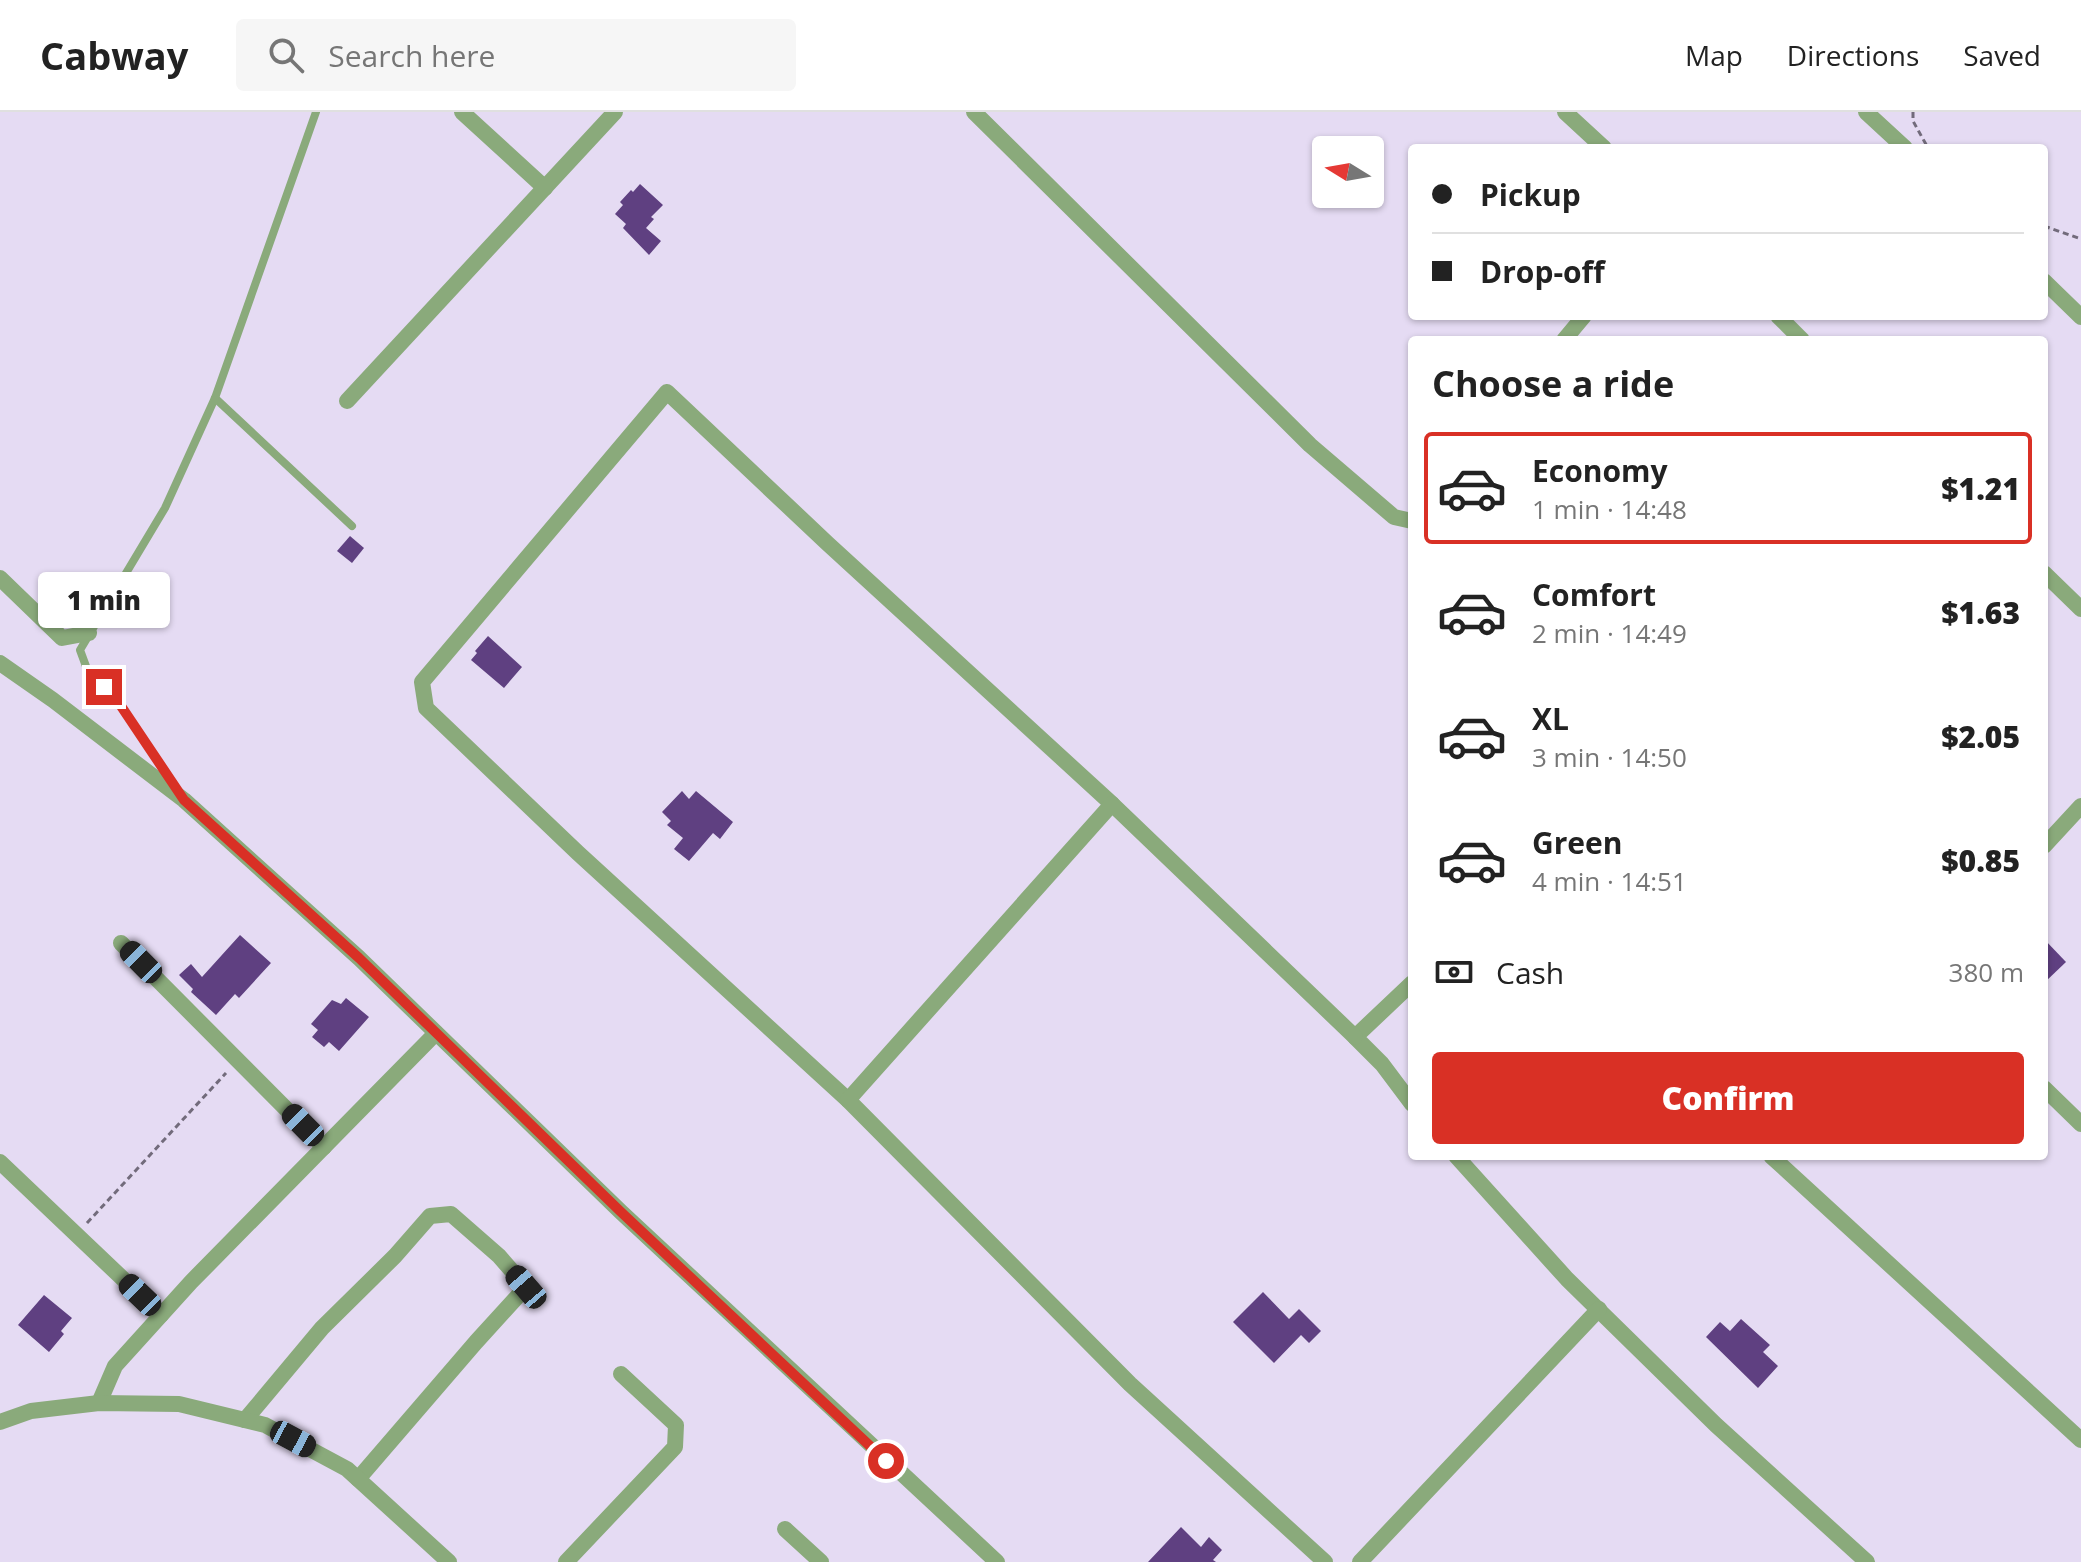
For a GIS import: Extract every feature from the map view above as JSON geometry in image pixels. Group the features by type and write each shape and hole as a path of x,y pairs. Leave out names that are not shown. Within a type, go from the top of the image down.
{"street":[{"path":"462,112 545,188"},
{"path":"347,401 615,112"},
{"path":"974,112 1310,445 1394,517 1408,520"},
{"path":"1565,112 1600,144"},
{"path":"1867,113 1901,144"},
{"path":"2048,285 2081,317"},
{"path":"1567,336 1581,320"},
{"path":"1782,320 1798,336"},
{"path":"1325,1562 1130,1384 848,1100 578,853 426,708 422,682 667,392 1112,804 1355,1037 1382,1064 1408,1099"},
{"path":"2048,577 2081,609"},
{"path":"0,578 62,638 89,633"},
{"path":"0,663 184,800 359,958 621,1212 997,1562"},
{"path":"848,1100 1112,804"},
{"path":"2048,842 2081,806"},
{"path":"121,943 324,1147"},
{"path":"1355,1037 1408,987"},
{"path":"99,1403 115,1366 161,1315 436,1033"},
{"path":"2048,1092 2081,1124"},
{"path":"1460,1160 1567,1279 1716,1425 1867,1562"},
{"path":"1775,1160 2081,1440"},
{"path":"0,1162 161,1315"},
{"path":"245,1420 322,1328 395,1256 430,1216 451,1214 499,1256 526,1287 358,1479"},
{"path":"1360,1562 1599,1309"},
{"path":"566,1562 675,1447 676,1425 621,1374"},
{"path":"0,1422 31,1411 99,1403 179,1404 265,1425 347,1469 449,1562"},
{"path":"785,1529 821,1562"}],"lane":[{"path":"184,800 121,706 87,669 80,650 165,508 215,398 316,112"},
{"path":"215,398 352,526"}],"path":[{"path":"1913,112 1913,121 1926,144"},
{"path":"2048,227 2081,239"},
{"path":"76,1234 238,1060"}],"building":[{"path":"640,184 663,205 651,217 654,219 646,228 661,241 649,255 623,228 626,224 615,214 623,205 620,202"},
{"path":"350,536 364,548 352,563 337,551"},
{"path":"488,636 522,667 504,688 471,660"},
{"path":"682,791 689,799 696,791 733,822 720,839 713,833 689,861 674,849 683,838 667,825 671,821 662,812"},
{"path":"240,935 271,963 239,998 235,994 216,1015 191,992 193,989 179,975 191,964 202,977"},
{"path":"2048,943 2066,962 2048,979"},
{"path":"346,998 369,1017 339,1051 329,1042 324,1047 312,1037 318,1030 311,1024 332,1000 341,1004"},
{"path":"1263,1292 1289,1319 1299,1309 1321,1331 1309,1343 1301,1335 1274,1363 1233,1322"},
{"path":"44,1295 72,1318 49,1352 18,1325"},
{"path":"1741,1319 1770,1345 1763,1352 1778,1366 1758,1388 1706,1337 1720,1322 1730,1331"},
{"path":"1181,1527 1201,1547 1209,1537 1222,1550 1213,1560 1216,1562 1148,1562"}],"route":[{"path":"104,687 121,706 184,800 359,958 621,1212 886,1461"}]}
